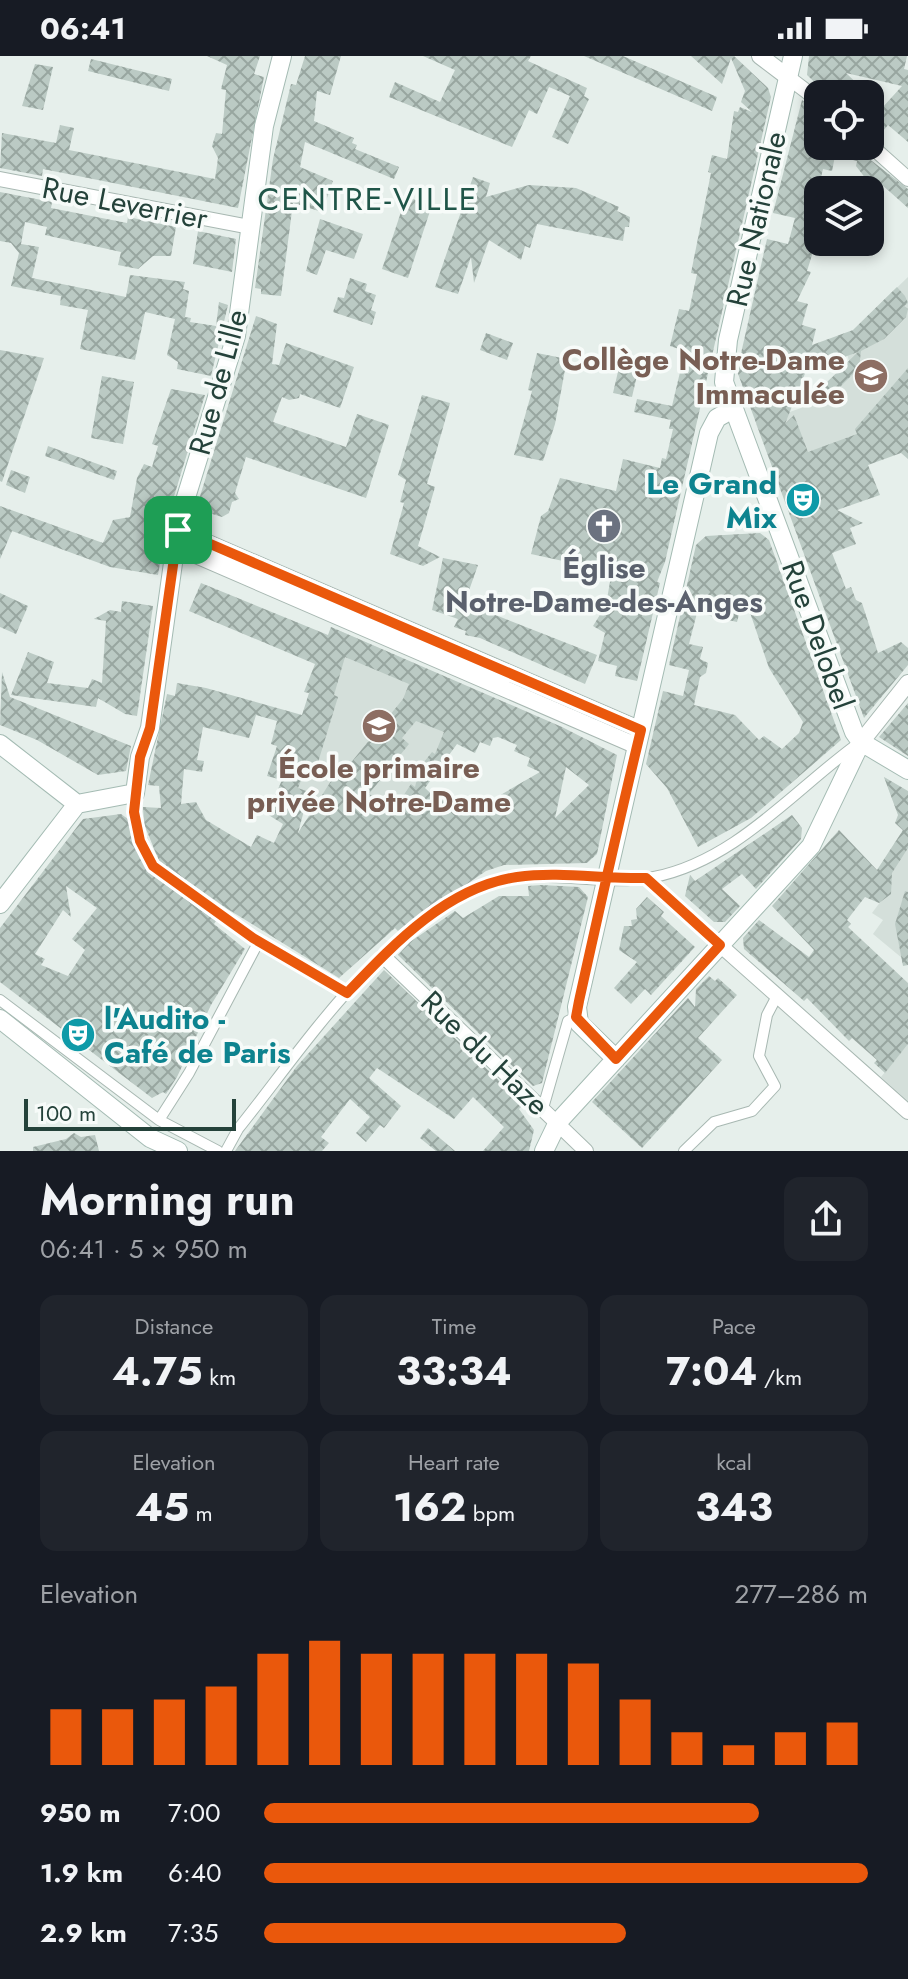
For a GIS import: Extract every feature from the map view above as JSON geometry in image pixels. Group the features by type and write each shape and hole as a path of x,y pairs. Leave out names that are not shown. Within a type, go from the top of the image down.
{"main road":[{"name":"Rue de Lille","path":"135,793 140,757 150,728 176,538 233,350 264,126 282,56"},
{"name":"Rue Nationale","path":"724,382 728,340 793,56"},
{"name":"Rue Delobel","path":"724,382 861,742"},
{"path":"616,1059 576,1017 711,428 717,418 733,409"},
{"path":"544,1151 558,1122 816,839 861,742 908,770"},
{"path":"0,744 77,804"},
{"path":"0,904 77,804 135,793"},
{"path":"0,1019 156,1142 178,1151"},
{"path":"0,1034 52,1063"}],"street":[{"path":"760,56 804,89"},
{"path":"884,158 908,179"},
{"name":"Rue Leverrier","path":"0,179 250,227"},
{"path":"176,538 639,738"},
{"path":"226,1151 238,1129 350,990 383,956 432,915 490,884 533,876 646,878 672,871 742,836 861,742 908,683"},
{"name":"Rue de Lille","path":"135,793 136,826 153,866 256,940 350,990"},
{"path":"646,878 908,1112"},
{"path":"159,1120 189,1073 256,940"},
{"name":"Rue du Haze","path":"383,956 586,1151"},
{"path":"684,1151 714,1122 752,1111 775,1086 759,1056 767,1015 777,996"},
{"path":"0,1000 159,1120 218,1151"},
{"path":"543,1108 568,1021 576,1017"}],"shaded area":[{"name":"Collège Notre-Dame Immaculée","path":"908,277 908,390 858,449 777,479 756,424 801,408 849,361 843,340"},
{"name":"École primaire privée Notre-Dame","path":"331,627 474,690 444,760 386,831 282,780"},
{"path":"884,777 908,792 908,963 873,934 883,920 872,913 887,893 878,869 903,831 896,824 899,817"},
{"path":"908,1044 908,1101 881,1077"}],"building":[{"path":"207,56 260,56 254,74 264,77 238,208 43,169 42,176 0,168 2,133 56,143 60,125 74,128 69,150 215,179 218,158 212,146 216,133 222,134 226,90 221,89 227,65"},
{"path":"305,56 341,56 330,95 317,91 314,121 354,138 352,143 357,145 355,149 399,167 394,179 305,142 300,167 333,181 322,212 293,203 281,296 261,294 261,289 255,288 273,159 291,84 296,85"},
{"path":"423,56 531,56 528,61 587,88 584,96 589,99 568,144 552,137 570,96 549,87 537,114 529,110 512,147 389,97 395,82 440,102 455,70"},
{"path":"584,56 623,56 717,97 712,111"},
{"path":"691,56 734,56 768,88 771,97 665,562 657,582 660,583 637,681 615,676 617,666 598,661 605,633 593,626 606,605 611,576 603,574 604,570 531,554 541,516 548,511 560,478 616,491 623,459 660,468 662,458 666,459 673,429 669,429 671,420 634,412 637,399 672,406 685,351 670,346 679,309 689,311 697,274 691,273 712,155 727,159 734,111 738,112 740,107 752,112 741,102 745,91 731,58 722,84"},
{"path":"809,56 907,56 904,69 908,70 908,142 888,125 884,130 884,106 902,86 846,73 853,80 812,80 807,75"},
{"path":"91,59 172,79 169,91 88,71"},
{"path":"35,64 53,67 43,110 22,106"},
{"path":"802,100 804,160 834,160 832,171 823,169 821,176 804,176 804,256 812,256 807,271 811,272 797,301 808,304 802,325 816,329 812,345 853,330 897,287 908,303 904,306 908,309 906,317 884,339 861,351 859,368 833,394 813,396 858,352 806,371 785,424 794,415 808,452 857,434 855,429 908,368 908,459 901,453 868,465 880,495 837,510 863,523 850,528 856,544 832,553 846,589 851,587 856,600 862,603 878,653 901,642 908,648 908,665 864,718 737,371 767,239 788,244 795,218 773,213"},
{"path":"853,160 871,160 908,189 908,208 884,187 884,176 864,176 856,166 857,161"},
{"path":"473,177 490,183 486,197 529,185 576,188 619,207 617,211 630,217 629,227 625,227 623,241 537,224 530,248 525,246 521,260 489,240 474,283 471,257 458,294 435,287"},
{"path":"0,192 52,202 51,208 127,223 128,217 176,227 171,256 153,256 138,269 118,265 121,252 45,235 47,227 25,222 21,244 39,247 32,278 126,297 130,275 185,282 183,289 189,291 185,317 191,318 190,322 216,326 219,302 228,305 211,376 177,369 178,362 167,355 175,319 145,312 135,360 80,349 88,310 60,305 61,296 11,286 19,253 11,243 0,241"},
{"path":"406,197 432,205 408,278 382,269"},
{"path":"320,219 363,234 354,259 326,250 317,275 306,271"},
{"path":"198,231 236,239 232,272 193,264"},
{"path":"350,278 367,284 365,291 376,295 371,310 376,312 372,325 333,312 338,297 344,298"},
{"path":"256,316 277,324 272,364 279,365 286,343 354,367 340,408 300,394 299,398 289,400 282,397 273,422 346,447 357,414 389,425 366,498 246,457 235,493 239,499 232,502 229,513 222,517 196,509"},
{"path":"486,333 513,343 507,360 480,350"},
{"path":"0,350 44,358 2,482 0,481"},
{"path":"537,353 567,359 555,424 543,461 514,455 532,391 528,390"},
{"path":"620,363 639,367 632,397 613,393"},
{"path":"102,376 134,382 123,444 91,438"},
{"path":"171,389 205,395 168,516 158,575 110,567 12,531 0,559 0,506 103,543 113,520 130,517 137,478 144,464 152,467 158,446 152,444"},
{"path":"422,395 450,403 427,484 435,487 418,546 440,557 423,566 390,554 404,503 400,502 406,480 398,475"},
{"path":"48,446 117,471 114,480 45,456"},
{"path":"11,470 30,477 25,493 6,485"},
{"path":"760,533 769,540 841,740 751,818 698,847 667,788 646,764 663,691 683,696 689,670 669,665 696,545 706,536","holes":["744,595 769,668 803,722 799,733 782,749 764,736 759,740 735,715 694,705 700,677 706,673 708,663 700,659 703,647 689,644 697,613 737,622"]},
{"path":"443,558 478,565 466,599 489,609 488,612 597,655 585,684 480,638 465,635 466,631 454,627 458,619 432,610"},
{"path":"201,583 328,635 331,627 562,727 617,755 597,854 587,863 504,865 486,871 398,931 395,928 339,978 226,908 159,861 144,824 143,807 161,808 159,786 148,785 167,694 175,696 177,683 302,715 309,693 304,692 315,664 189,611","holes":["345,657 409,684 403,699 340,776 336,773 298,833 309,792 298,788 307,766 316,769 338,697 334,695","256,715 277,721 271,744 277,746 267,776 282,780 267,814 283,824 274,843 257,835 251,847 206,820 196,802 181,804 184,769 202,772 204,761 197,760 203,727 249,738","416,721 444,732 435,754 432,752 420,767 415,787 411,784 394,810 369,794 409,744 402,738","493,738 517,745 514,751 530,758 527,766 540,772 466,815 447,795 440,802 425,788 457,744 475,753 480,742 490,746","566,767 589,785 555,818"]},
{"path":"0,593 28,606 16,634 0,627"},
{"path":"122,601 153,606 137,716 125,714 98,698 96,707 11,695 28,652 54,662 47,683 88,688 92,679 102,683 106,621 94,619 110,610 121,612"},
{"path":"2,672 10,697 131,746 126,771 98,775 37,740 0,725"},
{"path":"908,703 908,756 879,737"},
{"path":"884,777 908,791 908,848 892,873 891,894 879,903 865,897 847,920 851,924 848,927 908,983 908,1044 885,1073 874,1063 877,1060 852,1038 849,1041 807,998 804,1001 744,949 743,938 759,920 809,957 814,950 772,906 839,830 877,870 903,830 895,823 898,815"},
{"path":"121,814 128,819 148,872 216,921 214,924 245,949 211,1005 177,1077 166,1094 163,1092 152,1098 0,982 0,928 83,819","holes":["66,886 97,908 72,939 85,950 68,976 41,965 45,959 35,954 63,910 71,917"]},
{"path":"792,815 802,828 801,839 756,889 742,874 722,889 740,906 725,922 714,922 685,896 690,875 695,881"},
{"path":"528,886 579,887 588,897 542,1083 533,1086 398,955 410,942 455,911 463,918 499,896 529,896"},
{"path":"905,891 908,892 908,965 903,966 895,924"},
{"path":"647,897 664,912 661,916 695,947 651,995 645,989 631,1004 614,988 637,962 619,950 624,926 632,926 631,920 637,919 636,909"},
{"path":"384,970 517,1098 522,1106 519,1109 534,1130 529,1151 483,1151 504,1127 473,1097 454,1119 377,1068 369,1078 401,1106 384,1128 380,1125 366,1142 356,1133 370,1117 350,1099 321,1137 329,1143 322,1151 235,1151 297,1066"},
{"path":"709,976 715,981 718,978 737,995 698,1038 722,1060 642,1148 592,1102 688,998 695,1007 696,989"},
{"path":"428,1128 455,1151 436,1151 420,1138"},
{"path":"74,1133 81,1137 95,1135 99,1151 33,1151 33,1147 66,1139"}],"place":[{"name":"Collège Notre-Dame Immaculée","path":"871,376"},
{"name":"Le Grand Mix","path":"803,500"},
{"name":"Église Notre-Dame-des-Anges","path":"604,526"},
{"name":"École primaire privée Notre-Dame","path":"379,726"},
{"name":"l'Audito - Café de Paris","path":"78,1035"}],"district":[{"name":"CENTRE-VILLE","path":"368,199"}],"route":[{"path":"178,530 150,728 140,757 134,812 140,841 153,866 253,938 347,993 398,941 432,915 476,889 517,877 558,876 607,878 646,878 720,945 616,1059 576,1017 579,1001 607,878 619,825 641,730 178,530"}]}
